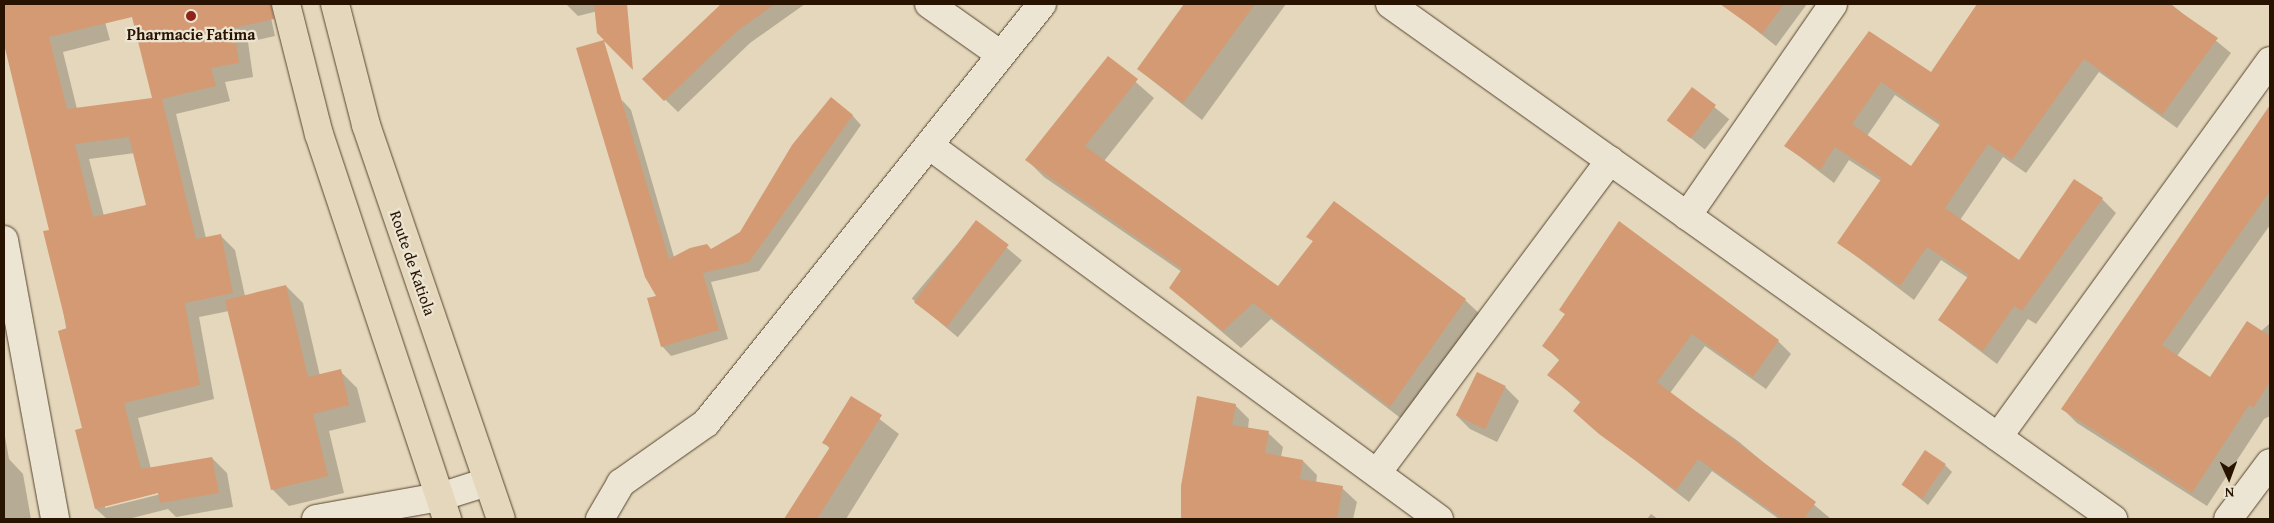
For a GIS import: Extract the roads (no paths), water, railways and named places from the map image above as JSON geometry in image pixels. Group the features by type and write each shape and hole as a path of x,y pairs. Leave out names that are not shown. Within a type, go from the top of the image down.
{"highway":[{"path":"286,4 319,134 443,508"},
{"name":"Route de Katiola","path":"335,4 366,125 501,519"}],"street":[{"path":"929,4 1001,55"},
{"path":"600,519 621,482 706,423 1042,4"},
{"path":"1390,4 2113,519"},
{"path":"1687,216 1833,4"},
{"path":"1998,437 2270,60"},
{"path":"930,146 1439,519"},
{"path":"1377,474 1610,160"},
{"path":"4,240 55,519"},
{"path":"2228,519 2270,463"},
{"path":"316,519 443,508 488,482"}],"place":[{"name":"Pharmacie Fatima","path":"191,16"}]}
